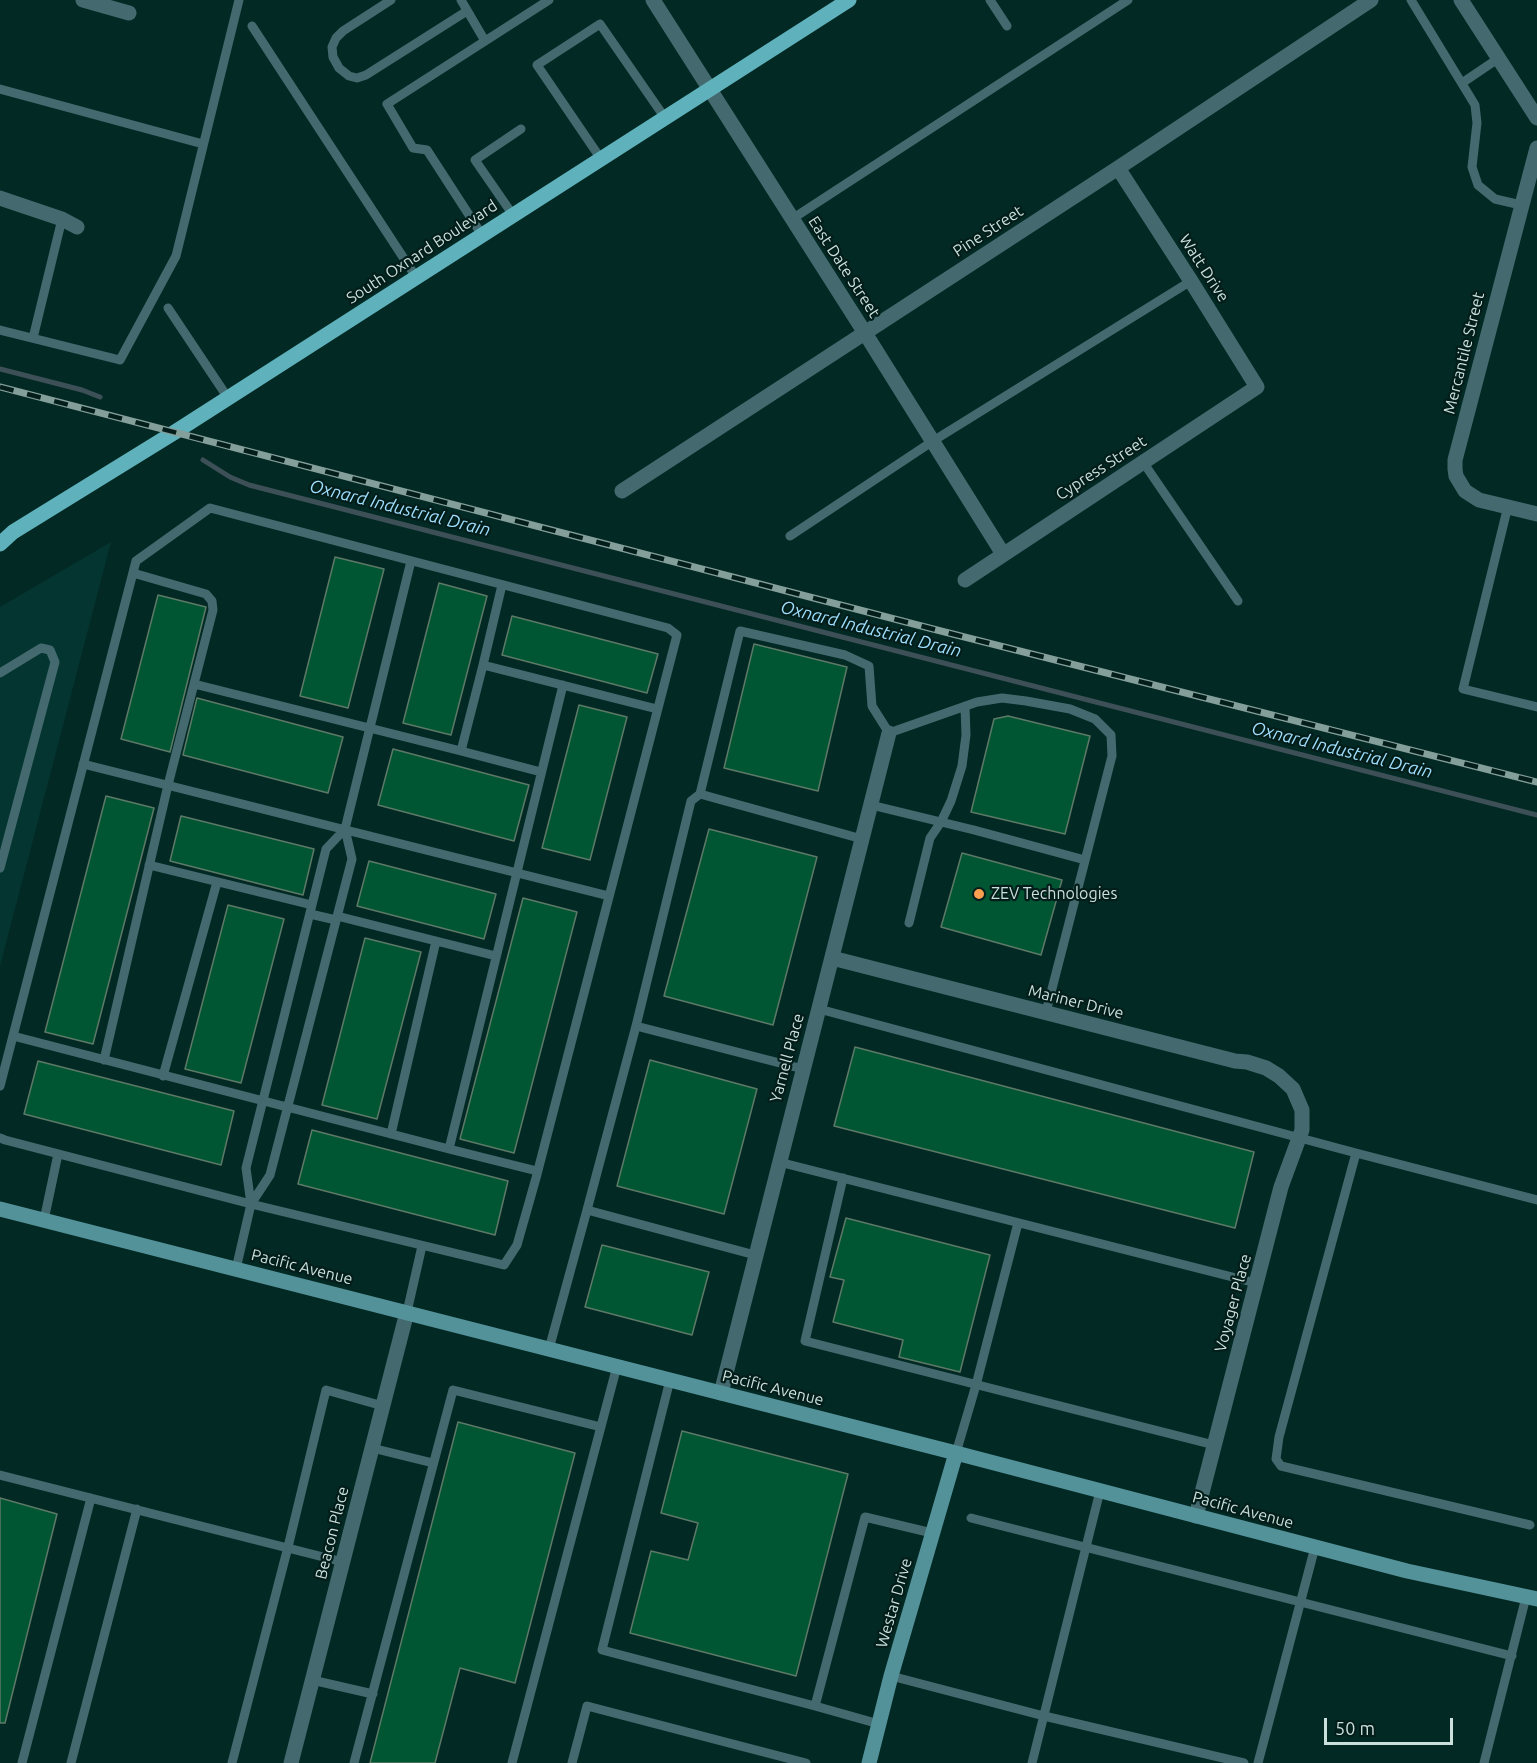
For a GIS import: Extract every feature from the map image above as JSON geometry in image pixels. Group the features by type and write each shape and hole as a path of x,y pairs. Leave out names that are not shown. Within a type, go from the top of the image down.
{"main road":[{"name":"South Oxnard Boulevard","path":"0,544 6,535 228,398 849,0"}],"street":[{"path":"83,0 129,13"},
{"name":"East Date Street","path":"652,0 1003,554"},
{"name":"Pine Street","path":"622,491 1371,0"},
{"path":"1461,0 1537,118"},
{"name":"Mercantile Street","path":"1537,148 1455,460 1456,476 1465,491 1479,500 1537,514"},
{"name":"Watt Drive","path":"1118,168 1257,387"},
{"path":"0,198 63,219 77,227"},
{"name":"Cypress Street","path":"965,580 1257,387"},
{"name":"Yarnell Place","path":"720,1393 889,733"},
{"name":"Mariner Drive","path":"832,958 1266,1068 1293,1089 1299,1100"},
{"name":"Voyager Place","path":"1196,1516 1281,1187 1302,1130 1302,1110 1299,1100"},
{"name":"Pacific Avenue","path":"0,1209 956,1453 1407,1571 1532,1598"},
{"name":"Beacon Place","path":"291,1763 407,1312"},
{"name":"Westar Drive","path":"869,1763 891,1676 956,1453"}],"lane":[{"path":"0,330 120,360 176,256 239,0"},
{"path":"391,0 336,38 332,47 333,57 339,68 349,76 357,78 366,75 467,11"},
{"path":"461,0 484,41"},
{"path":"483,235 427,150 413,148 387,104 549,0"},
{"path":"990,0 1007,27"},
{"path":"792,219 1128,0"},
{"path":"1411,0 1475,105 1477,123 1472,167 1478,185 1495,199 1521,205"},
{"path":"601,159 537,65 600,24 665,118"},
{"path":"252,26 416,277"},
{"path":"1462,84 1499,58"},
{"path":"0,89 203,144"},
{"path":"513,215 476,160 521,129"},
{"path":"33,338 63,219"},
{"path":"790,536 933,441 1191,281"},
{"path":"168,308 228,398"},
{"path":"1143,462 1238,601"},
{"path":"1508,506 1463,689 1537,707"},
{"path":"0,1086 136,561 210,508 668,628 677,635 517,1245 504,1265 251,1204 0,1138"},
{"path":"236,1269 251,1204 270,1175 352,859 345,829 411,561"},
{"path":"104,1060 168,785 213,610 212,601 206,594 133,573"},
{"path":"461,751 502,585"},
{"path":"549,1349 636,1026 691,801 699,794 740,631 845,655 869,666 872,706 889,733 977,702 1002,698 1026,700 1070,709 1095,719 1110,735 1112,756 1046,1012"},
{"path":"0,673 41,648 50,650 55,662 0,868"},
{"path":"483,665 657,709"},
{"path":"194,684 541,772"},
{"path":"449,1149 562,685"},
{"path":"909,923 930,838 951,801 962,766 966,735 965,706"},
{"path":"84,764 609,896"},
{"path":"699,794 862,839"},
{"path":"871,805 1085,860"},
{"path":"251,1204 246,1168 262,1102 326,849 345,829"},
{"path":"149,865 217,882 337,918 496,956"},
{"path":"164,1076 217,882"},
{"path":"391,1134 436,941"},
{"path":"819,1009 1537,1200"},
{"path":"636,1026 803,1069"},
{"path":"13,1036 537,1171"},
{"path":"1356,1153 1279,1437 1276,1459 1281,1466 1530,1525"},
{"path":"44,1220 58,1154"},
{"path":"779,1162 1256,1283"},
{"path":"843,1179 805,1341 1214,1445"},
{"path":"587,1210 755,1255"},
{"path":"956,1453 1018,1223"},
{"path":"407,1312 422,1246"},
{"path":"512,1763 617,1366"},
{"path":"670,1380 602,1650 879,1724"},
{"path":"232,1763 326,1390 383,1406"},
{"path":"354,1763 453,1390 601,1427"},
{"path":"372,1448 434,1463"},
{"path":"0,1475 343,1562"},
{"path":"1032,1763 1100,1491"},
{"path":"22,1763 91,1498"},
{"path":"71,1763 137,1509"},
{"path":"815,1706 865,1517 932,1533"},
{"path":"971,1518 1512,1656"},
{"path":"1258,1763 1315,1547"},
{"path":"1484,1763 1512,1656 1532,1598"},
{"path":"891,1676 1044,1716 1244,1763"},
{"path":"312,1680 373,1694"},
{"path":"572,1763 587,1706 803,1763"}],"shaded area":[{"path":"111,542 0,966 0,607"}],"building":[{"path":"335,557 384,569 348,708 300,696"},
{"path":"439,583 487,596 451,735 403,723"},
{"path":"158,595 206,607 170,752 121,739"},
{"path":"512,616 658,654 647,693 502,655"},
{"path":"754,644 847,667 818,791 724,768"},
{"path":"197,698 343,737 328,793 183,755"},
{"path":"579,705 627,717 590,860 542,848"},
{"path":"1008,716 1090,736 1065,834 971,812 994,719"},
{"path":"393,749 529,785 514,841 378,805"},
{"path":"106,796 154,808 93,1044 45,1032"},
{"path":"181,816 314,849 303,895 170,861"},
{"path":"709,829 817,857 773,1025 664,996"},
{"path":"962,853 1062,880 1041,955 941,927"},
{"path":"369,861 496,894 484,939 357,906"},
{"path":"523,898 577,912 514,1153 460,1139"},
{"path":"228,905 284,919 241,1083 185,1069"},
{"path":"365,938 421,952 377,1119 322,1105"},
{"path":"855,1047 1254,1152 1235,1228 834,1126"},
{"path":"650,1060 757,1089 724,1214 617,1186"},
{"path":"38,1061 234,1111 221,1165 24,1114"},
{"path":"312,1130 508,1181 495,1235 298,1184"},
{"path":"846,1218 990,1255 960,1372 899,1357 903,1340 833,1322 844,1280 830,1277"},
{"path":"602,1245 709,1272 692,1335 585,1307"},
{"path":"458,1422 575,1453 515,1683 460,1668 435,1763 370,1763"},
{"path":"682,1431 848,1474 796,1676 630,1633 651,1551 688,1560 698,1523 661,1513"},
{"path":"0,1498 57,1514 5,1723 0,1723"}],"waterway":[{"name":"Oxnard Industrial Drain","path":"0,369 82,390 100,397"},
{"name":"Oxnard Industrial Drain","path":"203,460 230,477 249,485 1537,815"}],"railway":[{"path":"0,387 933,629 1537,782"}],"place":[{"name":"ZEV Technologies","path":"979,894"}]}
